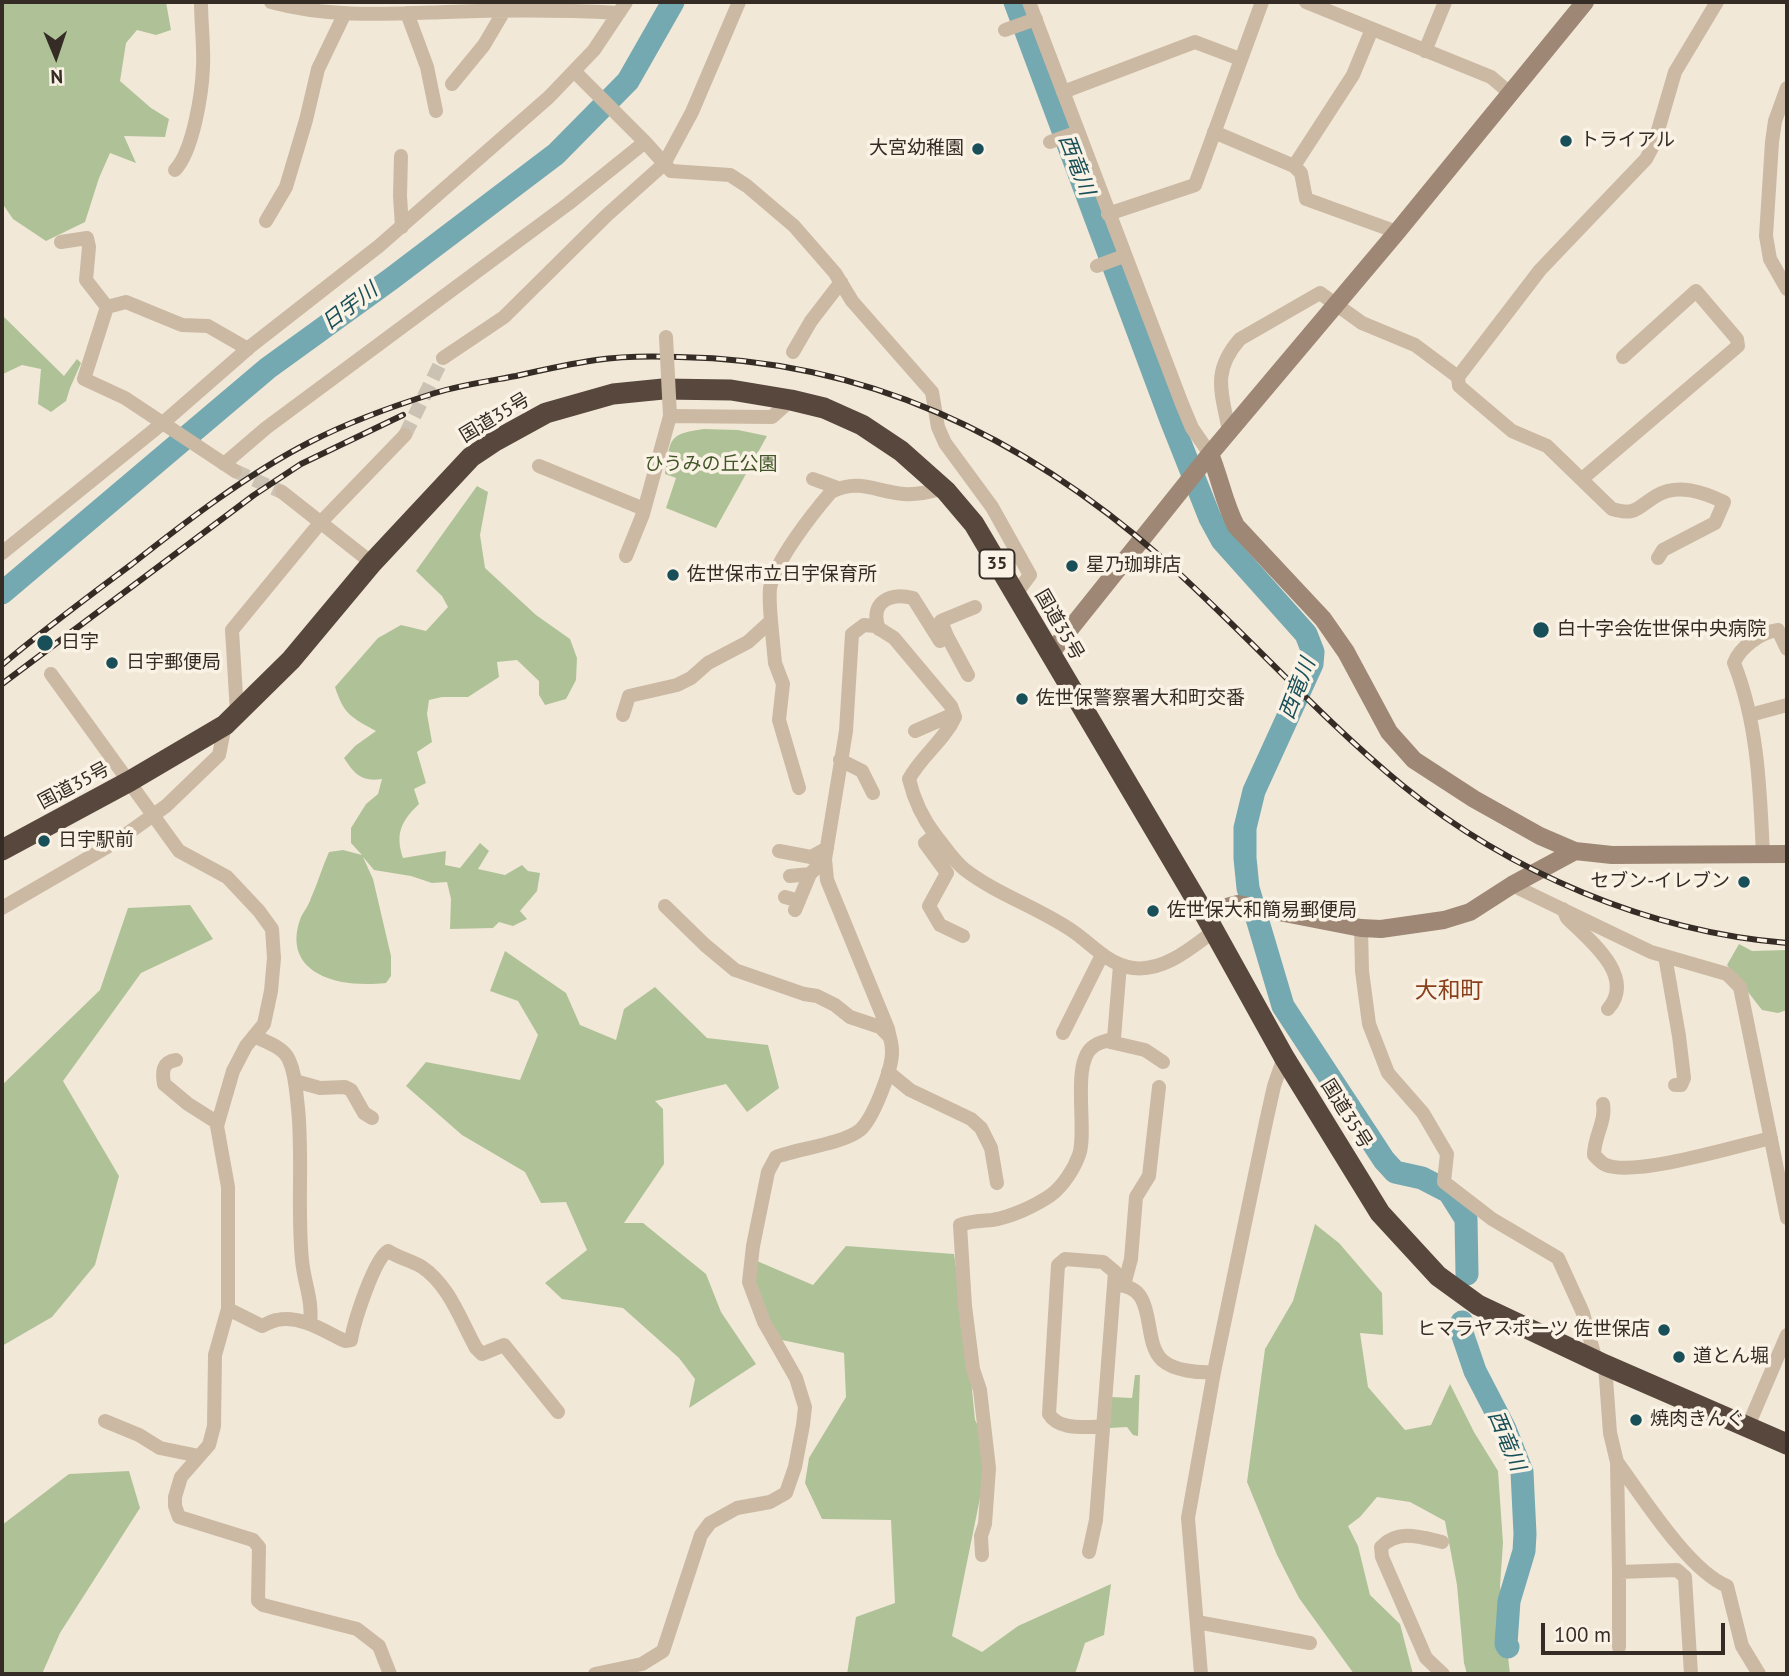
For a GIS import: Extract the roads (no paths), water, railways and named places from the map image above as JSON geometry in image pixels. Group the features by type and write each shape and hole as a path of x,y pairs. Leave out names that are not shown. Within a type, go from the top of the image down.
{"highway":[{"name":"国道35号","path":"2,850 130,781 231,719 291,660 372,563 471,457 495,440 546,413 613,394 663,389 731,390 824,408 862,425 901,451 943,488 974,524 1209,922 1284,1057 1380,1213 1438,1276 1478,1305 1600,1363 1787,1444"}],"street":[{"path":"175,170 188,143 200,90 203,68 201,2"},
{"path":"271,2 304,10 345,13 407,13 471,6 579,11 622,8"},
{"path":"443,358 504,317 607,215 664,164 692,112 739,2"},
{"path":"1029,2 1031,21 1063,92 1074,133 1108,214 1121,257 1204,461 1218,473 1228,509 1236,526 1323,619 1346,652 1389,732 1414,760 1474,800 1540,836 1575,851 1612,855 1787,854"},
{"path":"1108,214 1195,185 1262,2"},
{"path":"1306,2 1491,77 1511,94"},
{"path":"1425,51 1445,2"},
{"path":"1050,654 1204,461 1511,94 1584,2"},
{"path":"1658,558 1663,550 1715,523 1724,502 1685,489 1666,492 1638,510 1626,513 1612,509 1547,446 1512,431 1459,386 1458,377 1540,270 1646,159 1654,144 1675,72 1717,2"},
{"path":"452,84 484,45 509,8"},
{"path":"2,553 164,422 248,349 402,227 575,72 594,50 622,8"},
{"path":"265,221 286,187 318,69 345,13"},
{"path":"407,13 427,66 436,111"},
{"path":"1007,30 1031,21"},
{"path":"1294,166 1353,75 1372,29"},
{"path":"1063,92 1195,42 1241,59"},
{"path":"575,72 671,172 730,175 794,226 841,282 852,301 932,392 938,427 945,443 992,506 1030,575 1015,595"},
{"path":"1786,93 1775,121 1772,142 1766,236 1770,260 1787,289"},
{"path":"1214,132 1294,166 1301,173 1306,199 1396,232"},
{"path":"1051,141 1074,133"},
{"path":"107,307 84,379 125,398 229,467 266,428 568,204 645,142"},
{"path":"401,156 402,227"},
{"path":"61,242 87,238 89,247 86,280 107,307"},
{"path":"1099,265 1121,257"},
{"path":"793,352 811,321 841,282"},
{"path":"1582,479 1738,345 1737,340 1696,291 1623,357"},
{"path":"1229,431 1219,379 1231,349 1240,339 1320,293 1362,323 1415,345 1458,377"},
{"path":"107,307 126,302 182,325 208,326 248,349"},
{"path":"626,556 644,509 670,416 666,337"},
{"path":"670,416 772,417 791,400"},
{"path":"2,908 114,843 166,806 219,755 231,719 232,630 320,523 405,435"},
{"path":"539,466 644,509"},
{"path":"813,479 838,488 870,486 906,495 943,488"},
{"path":"799,788 779,720 783,684 775,663 771,586 775,573 818,507 838,488"},
{"path":"282,492 372,563"},
{"path":"879,629 875,619 876,611 882,603 894,595 904,596 913,598 940,641 947,636"},
{"path":"968,675 941,621 975,607"},
{"path":"622,715 629,696 677,685 691,678 708,663 748,642 771,621"},
{"path":"595,1674 642,1664 663,1651 701,1535 710,1523 737,1508 771,1502 786,1493 794,1466 805,1407 796,1378 764,1322 749,1282 753,1246 768,1172 776,1157 841,1139 859,1131 871,1114 888,1072 892,1050 889,1036 827,880 826,853 848,705 852,635 864,625 879,629 903,646 951,706 954,714 949,730 921,759 909,779 919,809 935,835 963,868 1069,929 1102,955 1120,965 1154,968 1173,959 1209,922 1238,904 1361,928 1381,929 1444,920 1470,912 1512,885 1575,851"},
{"path":"1763,855 1758,770 1750,715 1734,663 1736,657 1768,631 1778,630 1787,649"},
{"path":"51,674 179,851 228,877 260,911 272,929 274,958 264,1024 246,1046 233,1071 218,1123 228,1187 228,1309 215,1355 214,1426 209,1445 181,1477 174,1506 179,1517 253,1540 259,1548 258,1601 263,1605 357,1629 379,1646 390,1674"},
{"path":"1750,715 1787,705"},
{"path":"915,731 954,714"},
{"path":"841,760 862,772 873,793"},
{"path":"935,835 925,843 947,873 929,906 940,925 963,936"},
{"path":"779,851 811,857 826,853"},
{"path":"793,903 826,853"},
{"path":"790,876 810,874"},
{"path":"1512,885 1651,952 1727,974 1740,987 1771,1138 1784,1183 1787,1218"},
{"path":"665,906 705,945 736,970 817,996 850,1017 880,1027 889,1036"},
{"path":"1562,908 1567,918 1608,960 1614,972 1615,1001 1608,1009"},
{"path":"1361,928 1362,971 1369,1024 1388,1073 1423,1114 1447,1154 1444,1182 1492,1219 1558,1258 1583,1313 1600,1363 1617,1462 1619,1647"},
{"path":"1063,1033 1102,955"},
{"path":"1665,956 1684,1078 1681,1085 1675,1085"},
{"path":"982,1555 981,1536 985,1524 989,1468 980,1390 965,1306 960,1225 995,1220 1034,1206 1053,1193 1067,1176 1079,1154 1082,1139 1081,1091 1086,1055 1093,1046 1114,1038 1120,965"},
{"path":"254,1036 283,1051 289,1058 295,1081 300,1133 299,1206 302,1261 312,1307 310,1324"},
{"path":"1106,1041 1145,1050 1163,1062"},
{"path":"1202,1674 1188,1518 1214,1372 1271,1098 1284,1057"},
{"path":"176,1060 164,1066 164,1084 188,1104 218,1123"},
{"path":"888,1072 910,1090 971,1119 981,1128 991,1148 997,1183"},
{"path":"295,1081 320,1088 345,1087 351,1090 364,1113 372,1118"},
{"path":"1089,1552 1096,1520 1119,1285 1131,1259 1136,1197 1149,1177 1159,1087"},
{"path":"1603,1104 1605,1115 1594,1144 1594,1155 1604,1165 1619,1168 1666,1164 1771,1138"},
{"path":"228,1309 262,1326 274,1320 288,1319 310,1324 345,1341 351,1339 364,1295 381,1255 388,1251 402,1260 420,1266 437,1279 476,1348 482,1354 504,1345 558,1412"},
{"path":"1103,1427 1062,1425 1049,1414 1058,1265 1065,1259 1103,1262 1115,1272 1119,1285 1139,1295 1162,1360 1170,1365 1200,1373 1214,1372"},
{"path":"1748,1426 1787,1335"},
{"path":"105,1421 139,1435 160,1448 199,1456"},
{"path":"1617,1462 1698,1566 1715,1582 1727,1587 1742,1646 1759,1674"},
{"path":"1442,1542 1408,1535 1398,1536 1381,1547 1382,1557 1426,1658 1443,1674"},
{"path":"1619,1572 1677,1570 1685,1577 1692,1674"},
{"path":"1197,1622 1310,1643"}],"waterway":[{"name":"日宇川","path":"2,593 268,368 556,154 628,81 673,2"},
{"name":"西竜川","path":"1015,2 1210,518 1222,540 1306,634 1313,652 1312,664 1254,791 1245,828 1248,888 1283,1006 1384,1160 1395,1172 1422,1178 1449,1192 1466,1219 1467,1274"},
{"name":"西竜川","path":"1462,1322 1461,1330 1475,1371 1505,1429 1522,1472 1524,1551 1509,1601 1508,1647"}],"tunnel":[{"path":"405,435 443,358"},
{"path":"235,471 282,492"}],"railway":[{"path":"2,665 218,499 286,455 356,421 445,390 596,360 658,356 748,361 814,373 877,390 938,413 997,442 1054,476 1109,514 1162,558 1340,730 1402,785 1488,845 1534,870 1633,911 1735,937 1787,943"},
{"path":"2,684 254,495 301,464 403,415"}],"place":[{"name":"トライアル","path":"1566,141"},
{"name":"大宮幼稚園","path":"978,149"},
{"name":"星乃珈琲店","path":"1072,566"},
{"name":"佐世保市立日宇保育所","path":"673,575"},
{"name":"白十字会佐世保中央病院","path":"1541,630"},
{"name":"日宇","path":"45,643"},
{"name":"日宇郵便局","path":"112,663"},
{"name":"佐世保警察署大和町交番","path":"1022,699"},
{"name":"日宇駅前","path":"44,841"},
{"name":"セブン-イレブン","path":"1744,882"},
{"name":"佐世保大和簡易郵便局","path":"1153,911"},
{"name":"ヒマラヤスポーツ 佐世保店","path":"1664,1330"},
{"name":"道とん堀","path":"1679,1357"},
{"name":"焼肉きんぐ","path":"1636,1420"}],"district":[{"name":"大和町","path":"1449,991"}],"park label":[{"name":"ひうみの丘公園","path":"711,465"}]}
